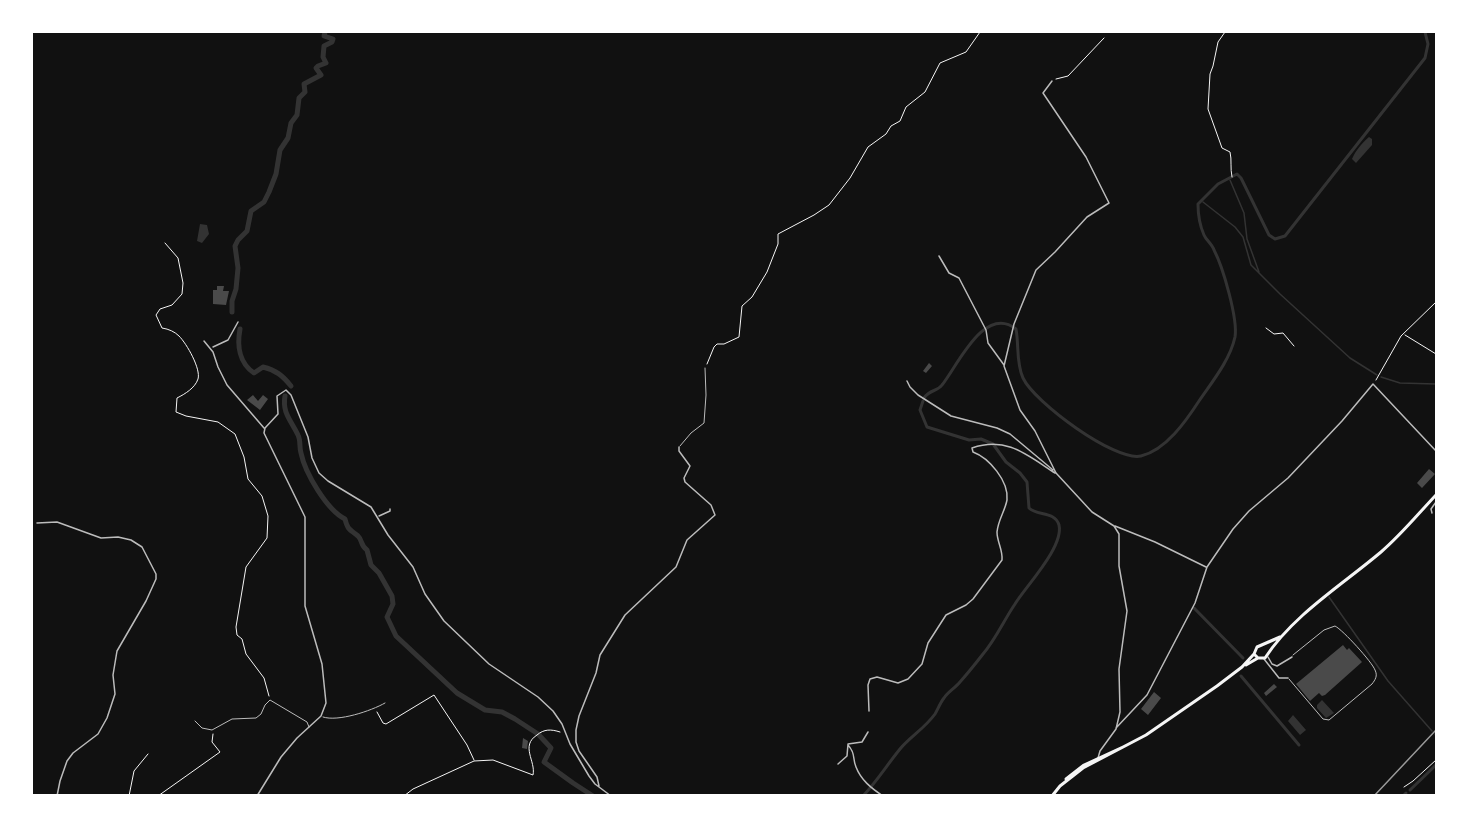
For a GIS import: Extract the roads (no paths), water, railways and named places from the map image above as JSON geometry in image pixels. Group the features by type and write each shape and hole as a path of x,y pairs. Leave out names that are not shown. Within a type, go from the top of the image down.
{"main road":[{"path":"1060,786 1083,768 1130,744 1183,711 1242,667 1258,658 1263,658 1280,637 1311,609 1386,548 1437,495"},
{"path":"1242,667 1254,654 1256,648 1280,637"},
{"path":"1261,646 1267,653"},
{"path":"1254,654 1258,658"},
{"path":"1052,795 1074,772 1130,744"}],"street":[{"path":"1004,366 1014,326 1036,270 1050,258 1086,217 1109,202 1086,157 1045,96 1044,90 1052,81"},
{"path":"939,257 949,273 959,278 985,329 988,343 1004,366 1020,410 1035,431 1056,473"},
{"path":"213,347 228,340 237,322"},
{"path":"204,341 213,352 227,385 265,429 266,437 305,517 305,606 324,675 326,703 321,716 281,757 257,795"},
{"path":"907,381 918,395 951,416 997,428 1010,434 1056,473 1092,512 1114,526 1155,542 1207,567"},
{"path":"1083,768 1098,758 1100,751 1116,729 1147,695 1195,603 1207,567 1233,529 1282,484 1342,421 1373,384 1378,386 1437,451"},
{"path":"265,429 278,414 277,398 281,392 286,390 291,395 308,437 312,458 319,473 371,507 388,535 413,567 425,594 444,621 489,664 538,697 556,715 578,759 598,786 611,795"},
{"path":"869,711 868,685 870,679 877,677 898,683 908,680 922,664 928,643 946,615 973,599 1001,562 1003,554 997,531 1007,501 1006,490 988,462 971,451 973,447 994,443 1024,453 1056,473"},
{"path":"598,786 598,779 579,751 576,730 600,655 625,615 676,567 687,540 715,515 711,505 685,482 690,467 679,451 680,447"},
{"path":"1432,513 1431,508 1437,502"},
{"path":"378,516 390,512 390,509"},
{"path":"37,523 57,522 101,538 121,537 131,540 142,547 156,574 146,601 117,651 113,675 115,694 107,718 98,734 73,753 67,761 57,795"},
{"path":"1114,526 1119,534 1119,566 1126,611 1119,673 1120,707 1116,729"},
{"path":"1267,653 1272,664 1276,666 1280,666 1292,657"},
{"path":"1263,658 1279,678 1288,678"},
{"path":"848,745 862,742 868,732"},
{"path":"838,764 847,756 848,745"},
{"path":"848,745 853,750 856,767 870,787 883,795"}],"lane":[{"path":"680,447 691,433 704,423 705,368"},
{"path":"1288,678 1325,720 1330,720 1374,682 1376,674 1375,669 1341,630 1331,626 1292,657"},
{"path":"195,721 202,728 212,730 232,719 256,718 270,700 307,722 309,727"},
{"path":"321,716 332,719 375,708 385,703"}],"waterway":[{"path":"232,312 238,268 235,246 247,231 251,211 264,202 269,192 276,174 280,150 288,138 291,123 297,115 299,98 305,92 304,84 321,75 316,68 326,63 323,57 324,46 333,39 324,36 325,32"},
{"path":"924,398 942,385 982,331 993,325 1004,323 1016,329 1019,366 1023,378 1042,401 1058,415 1113,450 1141,456 1159,448 1182,426 1215,378 1233,346 1235,337 1229,293 1218,258 1205,237 1198,204 1218,184 1237,174 1269,235 1275,239 1285,236 1425,58 1428,44 1425,32"},
{"path":"1230,180 1244,213 1247,239 1259,272"},
{"path":"1203,202 1235,227 1243,237 1251,265 1280,294 1350,358 1377,375"},
{"path":"240,329 240,353 249,369 254,373 263,367 272,370 282,376 291,386"},
{"path":"1381,377 1400,383 1436,384"},
{"path":"285,396 286,412 299,437 303,461 312,480 331,508 345,519 348,528 360,538 367,550 371,565 379,573 392,596 393,604 387,617 396,636 457,693 485,710 502,712 538,734 551,748 544,762 593,796"},
{"path":"863,796 900,749 931,719 941,702 988,648 1015,604 1050,555 1059,534 1059,525 1054,518 1029,508 1027,482 1006,462 993,444 981,439 969,440 927,427 920,410 923,401"},
{"path":"1329,597 1388,681 1432,731"},
{"path":"1194,608 1243,658"},
{"path":"1241,676 1299,745"},
{"path":"1410,790 1436,765"},
{"path":"1403,796 1406,793"}],"railway":[{"path":"1374,796 1436,730"}]}
